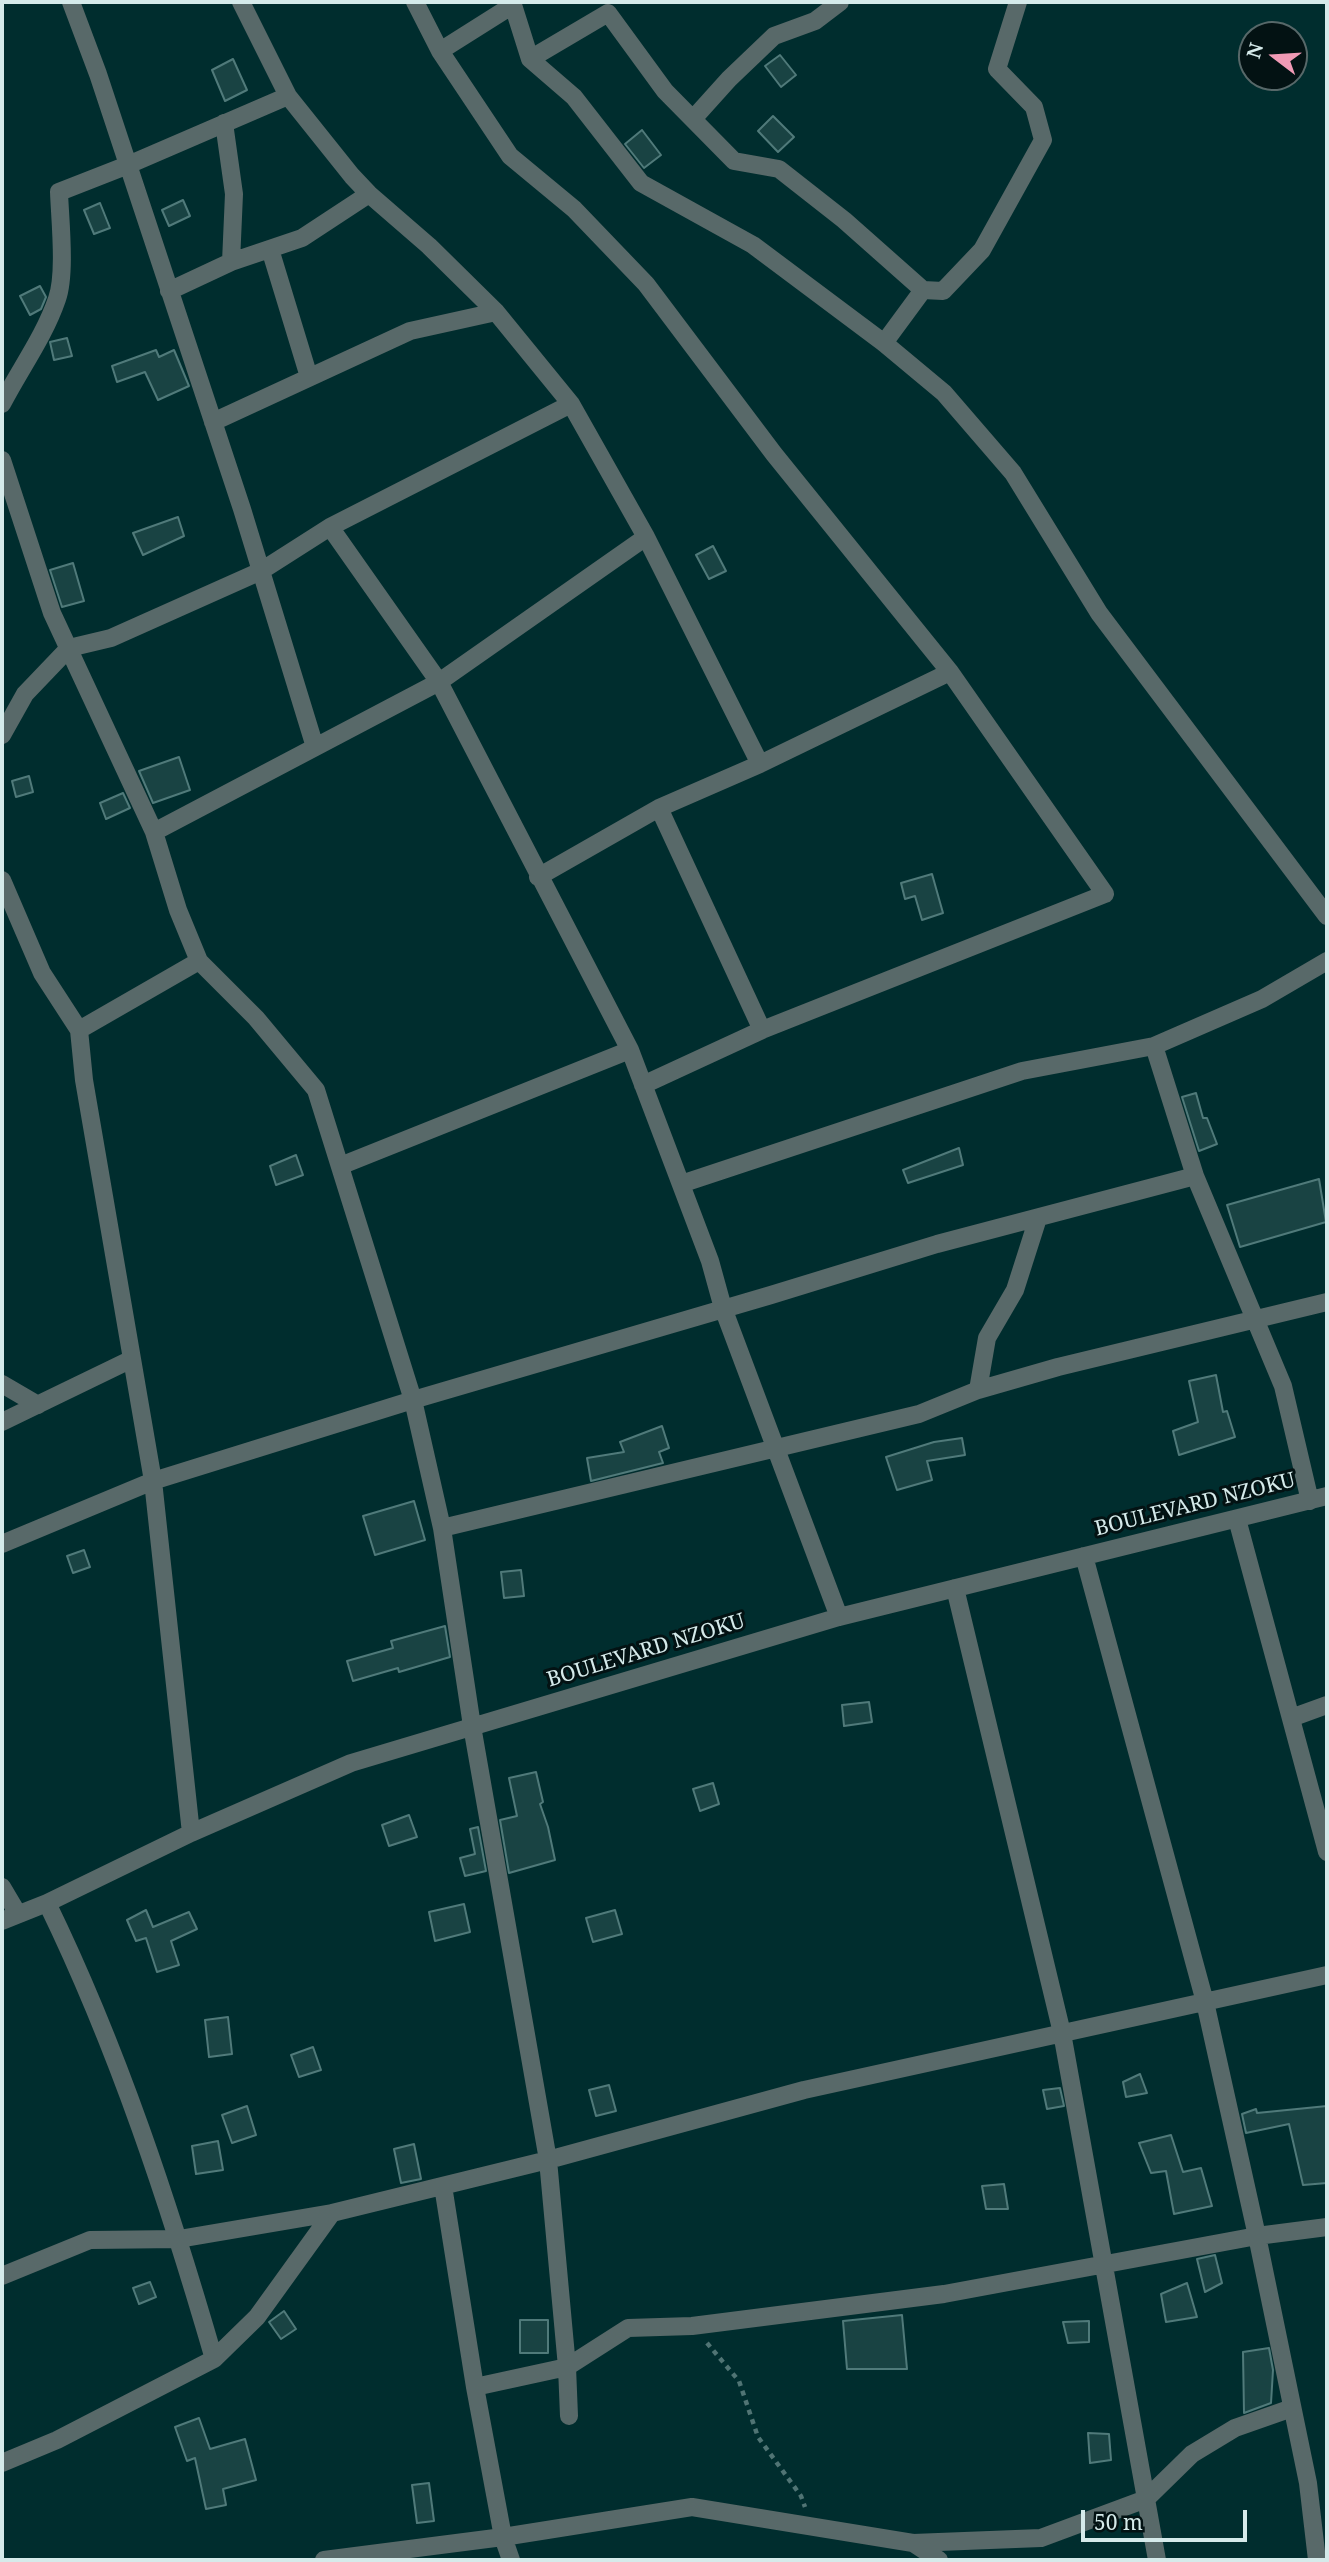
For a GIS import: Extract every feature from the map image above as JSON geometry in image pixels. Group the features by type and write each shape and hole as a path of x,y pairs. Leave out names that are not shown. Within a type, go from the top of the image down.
{"street":[{"path":"71,2 213,422 315,747"},
{"path":"241,2 288,96 369,194 429,246 496,313 571,404 646,537 760,764"},
{"path":"415,2 440,51 510,156 574,209 646,284 774,454 950,673 1105,894 762,1030 643,1085"},
{"path":"693,119 729,79 774,36 815,21 840,2"},
{"path":"530,59 608,13 665,90 734,161 779,169 844,220 923,290 943,291 982,250 1043,140 1034,107 997,69 1018,2"},
{"path":"440,51 512,3 530,59 574,97 640,183 753,245 884,343 944,393 1013,473 1099,613 1327,916"},
{"path":"2,404 32,355 58,297 62,249 59,192 288,96"},
{"path":"223,123 234,194 231,262"},
{"path":"169,291 231,262 302,238 369,194"},
{"path":"270,249 309,377"},
{"path":"884,343 923,290"},
{"path":"213,422 410,331 496,313"},
{"path":"2,735 24,694 69,648 111,638 261,571 330,527 571,404"},
{"path":"2,460 52,613 154,832 178,910 199,961 256,1018 316,1090 413,1400 442,1528 472,1726 548,2160 568,2367 569,2416"},
{"path":"330,527 439,682 630,1050 839,1617"},
{"path":"154,832 439,682 646,537"},
{"path":"538,877 659,808 760,764 950,673"},
{"path":"659,808 762,1030"},
{"path":"2,880 42,973 79,1030 84,1080 153,1481 191,1833"},
{"path":"79,1030 199,961"},
{"path":"681,1184 1022,1071 1154,1046 1262,999 1327,961"},
{"path":"1154,1046 1195,1176 1283,1386 1319,1499"},
{"path":"340,1166 630,1050"},
{"path":"2,1544 153,1481 413,1400 937,1244 1195,1176"},
{"path":"978,1390 987,1338 1016,1290 1038,1218"},
{"path":"442,1528 919,1413 978,1390 1058,1367 1327,1302"},
{"path":"2,1422 131,1359"},
{"path":"2,1384 38,1405"},
{"name":"BOULEVARD NZOKU","path":"10,1918 47,1903 191,1833 351,1763 839,1617 1319,1499"},
{"path":"1237,1518 1327,1852"},
{"path":"1084,1556 1205,2002 1258,2236 1308,2483 1317,2560"},
{"path":"955,1588 1062,2033 1157,2560"},
{"path":"1291,1718 1327,1705"},
{"path":"2,1887 10,1918"},
{"path":"47,1903 99,2019 179,2239 214,2359"},
{"path":"2,2276 90,2241 179,2239 332,2213 548,2160 804,2090 1327,1975"},
{"path":"443,2186 475,2387 503,2537 511,2560"},
{"path":"2,2463 57,2440 214,2359 257,2317 332,2213"},
{"path":"475,2387 568,2367 628,2328 692,2326 944,2294 1258,2236 1327,2227"},
{"path":"324,2560 503,2537 692,2507 913,2543 1041,2538 1146,2498 1192,2454 1235,2428 1292,2408"},
{"path":"913,2543 939,2560"}],"path":[{"path":"692,2326 739,2381 758,2437 801,2496 811,2526"}],"building":[{"path":"780,55 796,75 781,87 765,66"},
{"path":"233,59 247,90 225,101 212,70"},
{"path":"773,116 794,137 778,152 758,131"},
{"path":"642,130 661,155 644,168 625,144"},
{"path":"183,200 190,216 169,226 162,210"},
{"path":"100,203 110,228 94,234 84,210"},
{"path":"40,286 46,297 41,309 30,315 20,296"},
{"path":"67,338 72,356 54,360 50,342"},
{"path":"156,350 159,357 174,350 189,386 158,400 145,372 117,382 112,366"},
{"path":"178,517 184,536 143,555 133,533"},
{"path":"713,546 726,571 709,579 696,555"},
{"path":"73,563 84,601 62,607 50,570"},
{"path":"179,757 190,790 153,803 139,771"},
{"path":"29,776 33,792 16,797 12,781"},
{"path":"123,793 130,808 106,819 100,803"},
{"path":"932,874 943,913 922,920 915,896 905,899 901,883"},
{"path":"1196,1093 1203,1118 1207,1118 1217,1144 1199,1151 1182,1097"},
{"path":"959,1148 963,1165 908,1183 903,1170"},
{"path":"296,1155 303,1175 276,1185 270,1166"},
{"path":"1319,1179 1326,1222 1240,1247 1227,1205"},
{"path":"1216,1375 1223,1412 1227,1411 1235,1437 1179,1455 1173,1431 1198,1422 1189,1381"},
{"path":"662,1426 669,1448 659,1452 663,1463 591,1481 587,1458 624,1452 620,1442"},
{"path":"962,1438 965,1455 927,1461 932,1480 897,1490 886,1457 934,1442"},
{"path":"414,1501 425,1540 375,1555 363,1516"},
{"path":"84,1550 90,1567 73,1573 67,1556"},
{"path":"521,1570 524,1596 504,1598 501,1572"},
{"path":"445,1626 450,1657 399,1672 398,1668 353,1681 347,1661 393,1648 391,1641"},
{"path":"869,1702 872,1722 844,1726 842,1705"},
{"path":"536,1772 543,1802 540,1804 555,1860 509,1873 500,1820 517,1816 509,1778"},
{"path":"713,1783 719,1804 700,1811 693,1789"},
{"path":"409,1815 417,1837 389,1846 382,1825"},
{"path":"478,1827 486,1871 465,1876 460,1858 475,1854 470,1829"},
{"path":"464,1904 470,1932 435,1941 429,1912"},
{"path":"146,1910 153,1927 189,1912 197,1929 171,1941 179,1965 157,1972 146,1938 136,1941 127,1920"},
{"path":"615,1910 622,1934 593,1942 586,1918"},
{"path":"228,2017 232,2054 209,2057 205,2020"},
{"path":"313,2047 321,2070 299,2077 291,2055"},
{"path":"1140,2074 1147,2093 1126,2097 1123,2082"},
{"path":"609,2085 616,2111 596,2116 589,2090"},
{"path":"1060,2088 1064,2106 1047,2109 1043,2090"},
{"path":"247,2106 256,2135 232,2143 222,2115"},
{"path":"1327,2106 1327,2183 1303,2185 1289,2124 1246,2133 1242,2114 1256,2109 1257,2113"},
{"path":"1171,2135 1183,2172 1201,2168 1212,2206 1174,2214 1166,2171 1151,2173 1139,2143"},
{"path":"218,2141 223,2170 196,2174 192,2146"},
{"path":"414,2144 421,2179 401,2183 394,2149"},
{"path":"1004,2184 1008,2209 986,2209 982,2186"},
{"path":"1215,2255 1222,2283 1205,2292 1197,2259"},
{"path":"150,2282 156,2297 139,2304 133,2288"},
{"path":"1187,2283 1197,2317 1166,2322 1161,2294"},
{"path":"284,2311 296,2329 281,2339 269,2322"},
{"path":"902,2315 907,2369 847,2369 843,2321"},
{"path":"520,2320 548,2320 548,2353 520,2353"},
{"path":"1089,2321 1089,2342 1068,2343 1063,2322"},
{"path":"1269,2348 1273,2370 1271,2403 1244,2413 1243,2352"},
{"path":"199,2418 210,2449 245,2439 256,2480 223,2489 226,2505 206,2509 195,2458 187,2461 175,2427"},
{"path":"1088,2433 1109,2434 1111,2460 1090,2463"},
{"path":"429,2483 434,2521 417,2523 412,2485"}]}
